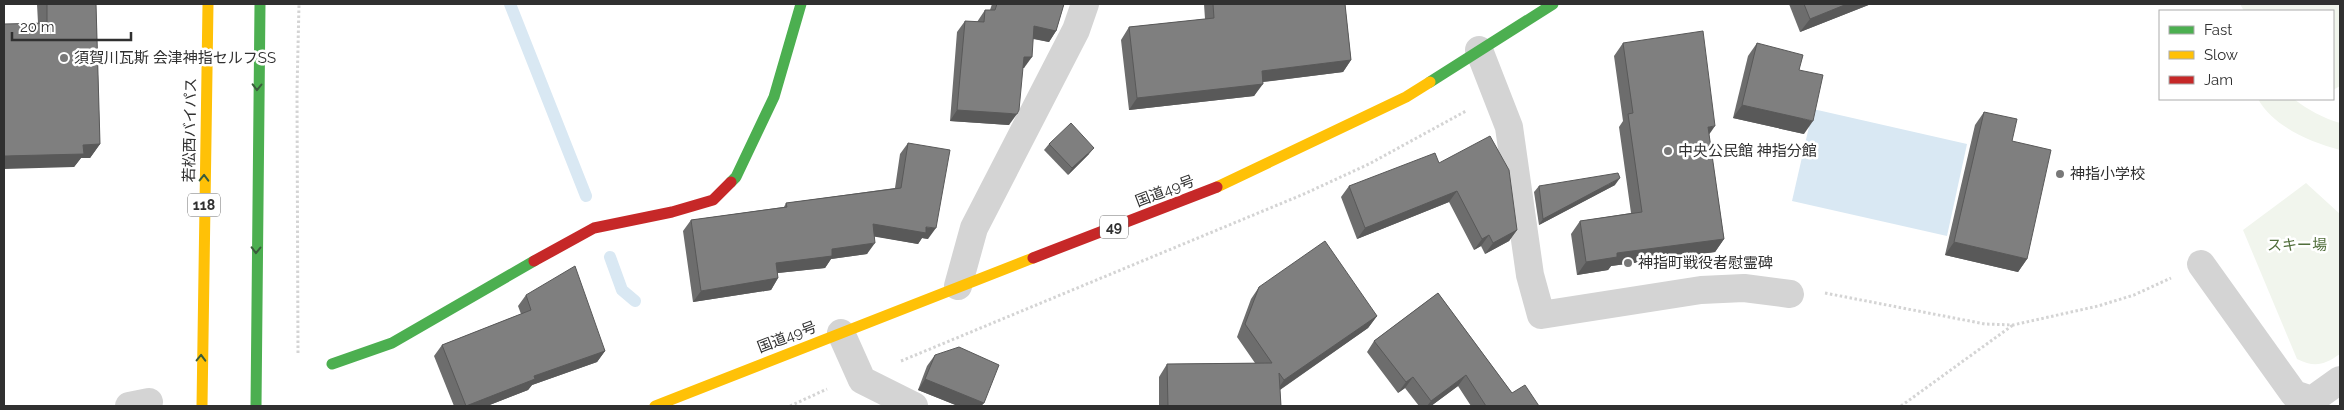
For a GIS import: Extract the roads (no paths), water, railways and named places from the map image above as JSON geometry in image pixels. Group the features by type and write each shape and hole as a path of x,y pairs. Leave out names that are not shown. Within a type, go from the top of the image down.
{"main road":[{"name":"若松西バイパス","path":"202,406 208,4"},
{"path":"256,406 260,4"},
{"path":"332,364 392,343 488,286 594,228 672,212 713,200 736,177 774,97 801,4"},
{"name":"国道49号","path":"655,406 696,398 841,333 958,286 1204,193 1406,97 1553,4"}],"street":[{"path":"958,286 974,228 1076,30 1085,4"},
{"path":"1479,50 1509,127 1530,275 1541,315 1700,290 1744,288 1790,294"},
{"path":"2201,264 2294,394 2312,400 2340,380"},
{"path":"841,333 862,380 914,406"}],"waterway":[{"path":"510,4 586,196"},
{"path":"610,257 622,290 635,301"}],"place":[{"name":"須賀川瓦斯 会津神指セルフSS","path":"64,58"},
{"name":"中央公民館 神指分館","path":"1668,151"},
{"name":"神指小学校","path":"2060,174"},
{"name":"神指町戦役者慰霊碑","path":"1628,263"}],"park label":[{"name":"スキー場","path":"2297,245"}]}
